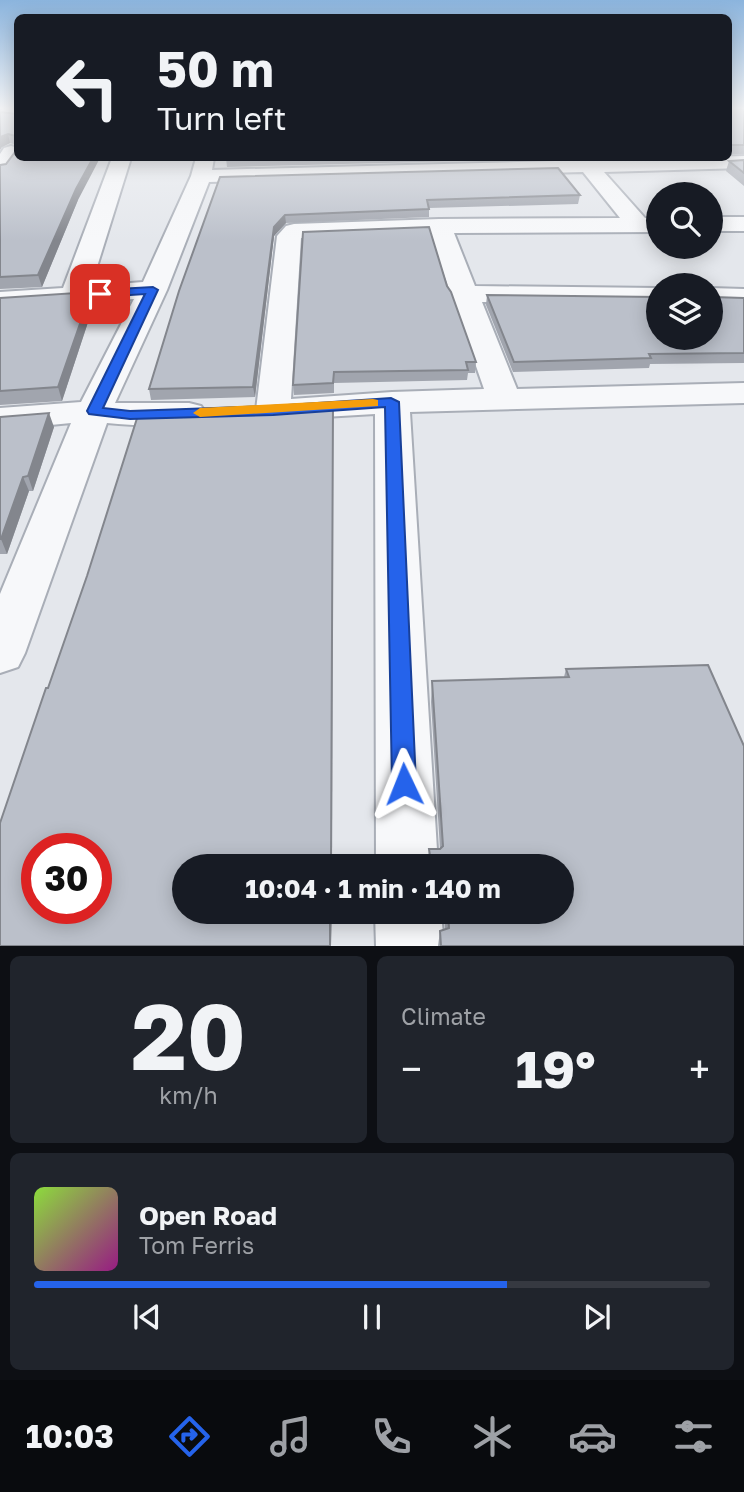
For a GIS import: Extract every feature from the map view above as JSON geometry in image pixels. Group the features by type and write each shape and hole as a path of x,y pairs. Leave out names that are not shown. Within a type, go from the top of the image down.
{"street":[{"path":"74,295 120,161"},
{"path":"0,653 9,610 94,411 153,290 203,167 588,166 744,162"},
{"path":"588,166 646,223"},
{"path":"723,224 744,224"},
{"path":"247,411 289,236 294,231 439,226 646,225"},
{"path":"439,226 504,399"},
{"path":"0,300 153,290"},
{"path":"463,294 646,296"},
{"path":"723,296 744,297"},
{"path":"0,419 94,411 130,415 391,402 744,393"},
{"path":"391,402 407,854"},
{"path":"409,924 410,946"}],"building":[{"path":"14,153 14,161 91,161 38,275 0,277 0,165 6,164"},
{"path":"744,160 744,173 729,161"},
{"path":"558,168 580,195 427,200 429,209 285,215 274,227 253,387 149,389 179,291 220,177"},
{"path":"429,227 447,286 476,362 466,362 468,370 334,372 333,383 293,385 303,232"},
{"path":"91,292 58,387 0,391 0,298"},
{"path":"487,295 646,297 646,350 723,350 723,297 744,298 744,353 649,354 651,358 514,362"},
{"path":"333,403 331,854 172,854 172,924 330,924 330,946 0,946 0,823 87,576 139,412"},
{"path":"49,413 28,476 23,477 0,539 0,417"},
{"path":"708,665 744,746 744,946 441,946 440,931 449,928 449,924 574,924 574,854 430,854 429,849 440,849 443,846 432,681 569,677 566,669"}],"slow traffic":[{"path":"200,413 373,403"}],"route":[{"path":"100,294 153,290 94,411 130,415 273,410 391,402 404,784"}]}
